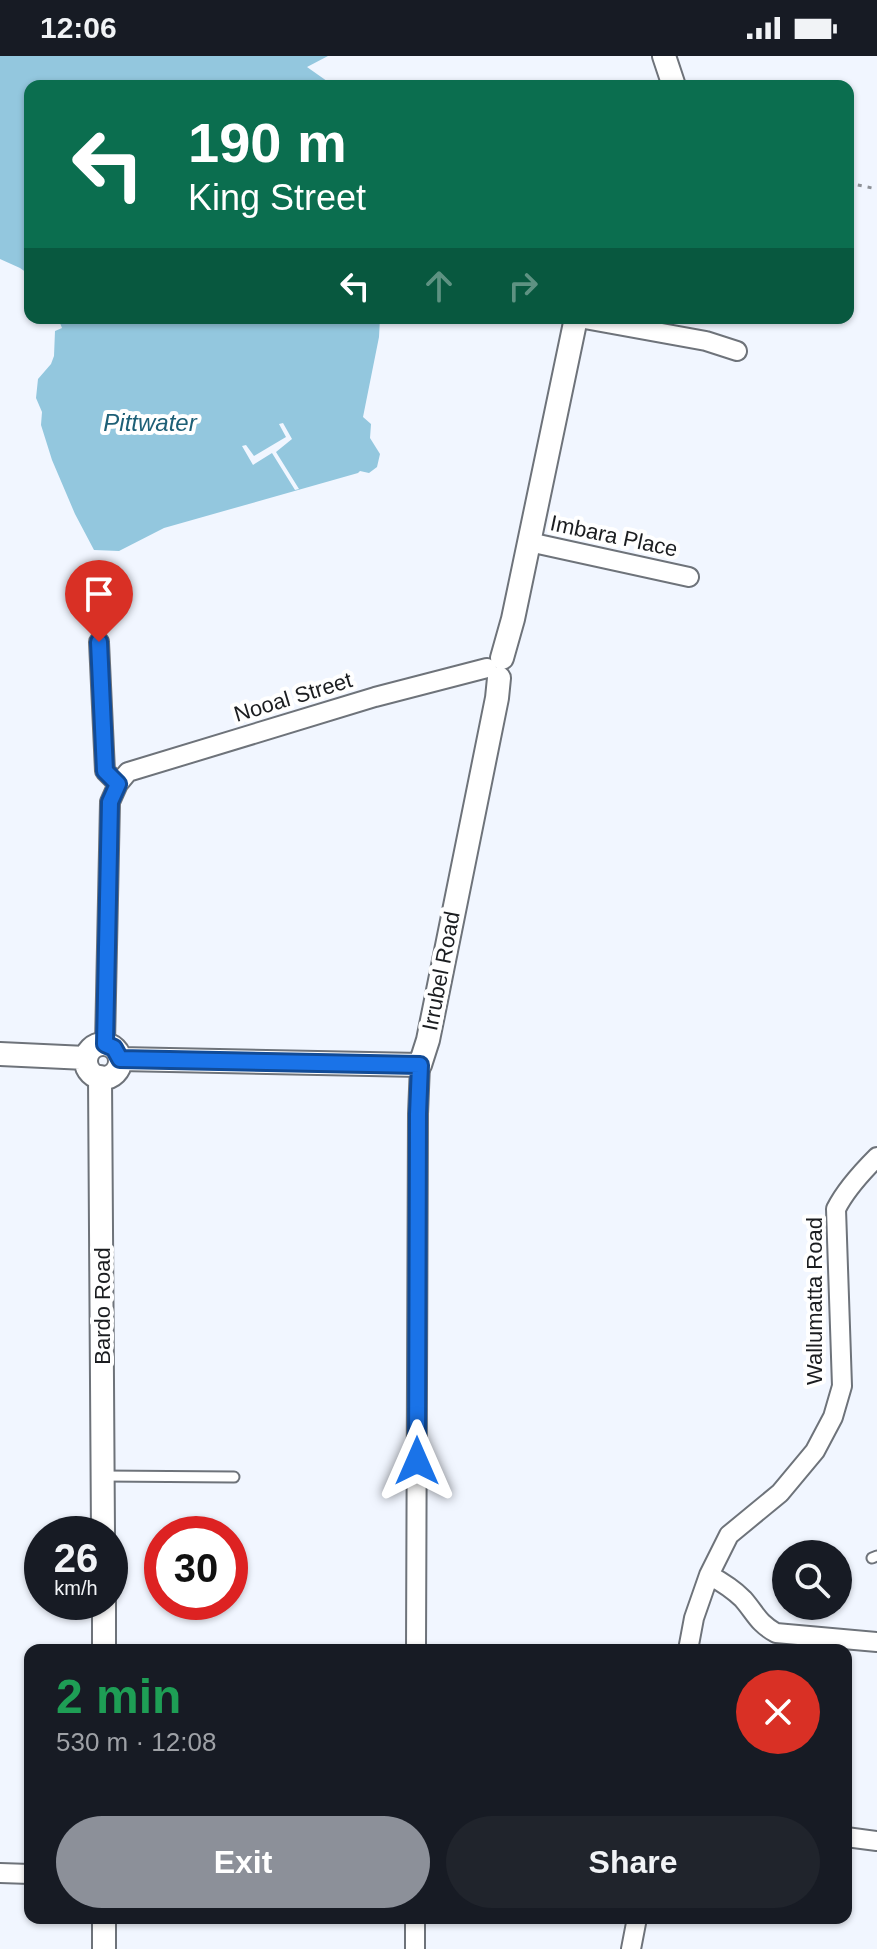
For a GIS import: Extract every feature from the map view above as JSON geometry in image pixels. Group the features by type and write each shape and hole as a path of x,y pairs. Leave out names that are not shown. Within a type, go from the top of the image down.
{"street":[{"path":"664,56 672,80"},
{"name":"Irrubel Road","path":"416,1644 420,1065 428,1040 494,714 496,668 513,619 577,324"},
{"path":"611,324 706,341 737,351"},
{"name":"Imbara Place","path":"529,542 689,577"},
{"path":"99,642 105,771 118,784 110,802 113,1051 117,1071 113,1075 100,1077 91,1073 86,1058 96,1045 113,1051 420,1065"},
{"name":"Nooal Street","path":"118,784 128,772 375,697 496,668"},
{"path":"0,1054 86,1058"},
{"name":"Bardo Road","path":"100,1077 103,1516"},
{"name":"Wallumatta Road","path":"689,1644 694,1618 709,1575 729,1535 780,1493 815,1451 833,1417 842,1386 836,1209 877,1157"},
{"path":"709,1575 730,1587 763,1626 776,1633 877,1642"},
{"path":"104,1620 104,1644"},
{"path":"852,1838 877,1841"},
{"path":"0,1873 24,1874"},
{"path":"104,1924 104,1949"},
{"path":"415,1924 415,1949"},
{"path":"631,1949 636,1924"}],"lane":[{"path":"103,1476 234,1477"}],"path":[{"path":"854,184 877,189"}],"water":[{"path":"0,56 328,56 307,67 325,80 24,80 24,271 0,259"},
{"name":"Pittwater","path":"60,324 380,324 363,417 371,424 370,438 380,454 377,467 369,473 360,471 164,528 119,551 94,550 52,460 36,398 38,379 54,356 55,331 62,328"}],"pier":[{"path":"283,423 292,439 276,452 299,489 295,490 272,453 253,465 242,446 246,445 254,456 286,437 279,424"}],"route":[{"path":"99,642 105,771 118,784 110,802 105,1044 114,1048 120,1059 420,1065 417,1461"}]}
